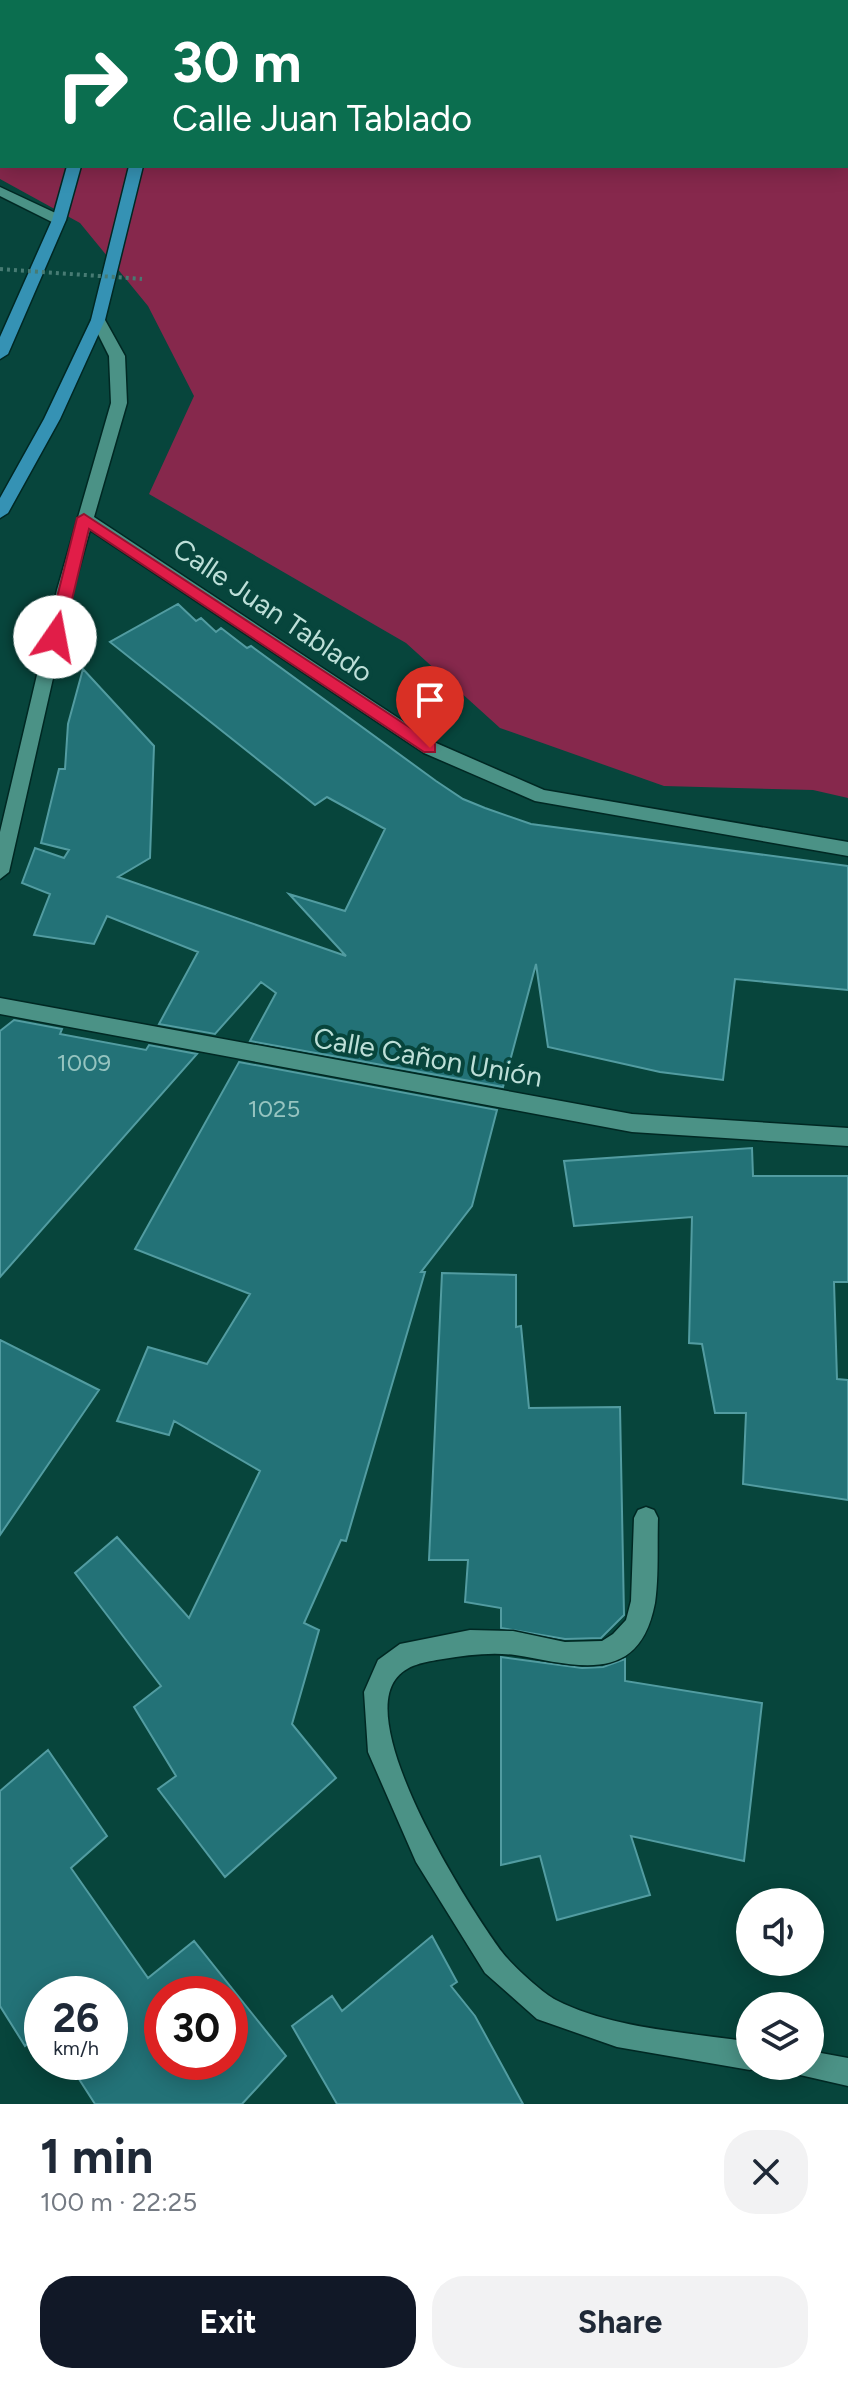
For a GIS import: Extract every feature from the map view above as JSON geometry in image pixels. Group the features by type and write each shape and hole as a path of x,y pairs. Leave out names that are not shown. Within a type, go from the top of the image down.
{"main road":[{"path":"0,354 59,220 73,168"},
{"path":"0,513 52,419 98,320 136,168"}],"street":[{"path":"0,191 59,220"},
{"path":"0,872 84,518 119,403 117,356 98,320"},
{"name":"Calle Juan Tablado","path":"84,518 430,748 541,796 848,849"},
{"name":"Calle Cañon Unión","path":"0,1006 632,1123 848,1137"},
{"path":"646,1518 643,1601 636,1626 622,1642 605,1653 565,1654 513,1643 470,1642 409,1653 387,1669 376,1692 380,1752 425,1853 494,1964 546,2010 617,2034 736,2054"},
{"path":"824,2068 848,2072"}],"path":[{"path":"0,269 142,279"}],"shaded area":[{"path":"0,168 848,168 848,798 813,790 664,786 500,728 406,643 149,494 194,396 148,306 80,223 0,179"}],"building":[{"path":"178,604 196,621 201,618 216,632 221,628 247,648 251,646 436,781 463,799 485,808 531,824 848,866 848,990 735,979 723,1080 660,1072 548,1047 536,964 503,1087 250,1041 276,993 261,982 215,1034 159,1024 198,952 107,916 94,944 34,935 50,894 22,883 35,848 64,858 69,850 41,843 59,769 65,769 68,724 83,669 154,746 150,858 118,877 346,956 289,894 345,911 385,829 327,797 315,805 110,642"},
{"path":"14,1020 62,1029 60,1034 146,1050 149,1045 197,1054 0,1277 0,1031"},
{"path":"239,1062 497,1110 472,1206 421,1272 425,1272 346,1541 341,1540 304,1623 319,1630 292,1724 336,1778 225,1877 158,1789 176,1776 134,1707 161,1686 75,1573 117,1537 189,1618 260,1471 174,1421 169,1435 117,1421 148,1347 207,1364 250,1294 135,1249"},
{"path":"752,1148 753,1176 848,1176 848,1282 834,1282 837,1379 848,1380 848,1500 743,1484 746,1413 715,1413 702,1344 689,1343 692,1217 574,1226 564,1161"},
{"path":"442,1273 516,1275 516,1327 521,1326 529,1408 620,1407 624,1615 601,1638 565,1639 501,1628 501,1608 465,1602 468,1560 429,1560"},
{"path":"0,1340 99,1390 0,1535"},
{"path":"501,1657 582,1668 603,1667 625,1659 625,1681 762,1703 744,1861 631,1836 650,1895 557,1920 540,1856 501,1865"},
{"path":"48,1750 107,1836 71,1868 147,1976 144,1976 144,2080 248,2080 248,2008 286,2056 242,2104 95,2104 80,2080 128,2080 128,1976 24,1976 24,2044 0,2006 0,1791"},
{"path":"432,1936 457,1982 451,1986 475,2016 523,2104 337,2104 292,2026 332,1996 342,2011"},
{"path":"194,1941 222,1976 150,1976"}],"route":[{"path":"55,637 84,518 430,748"}]}
